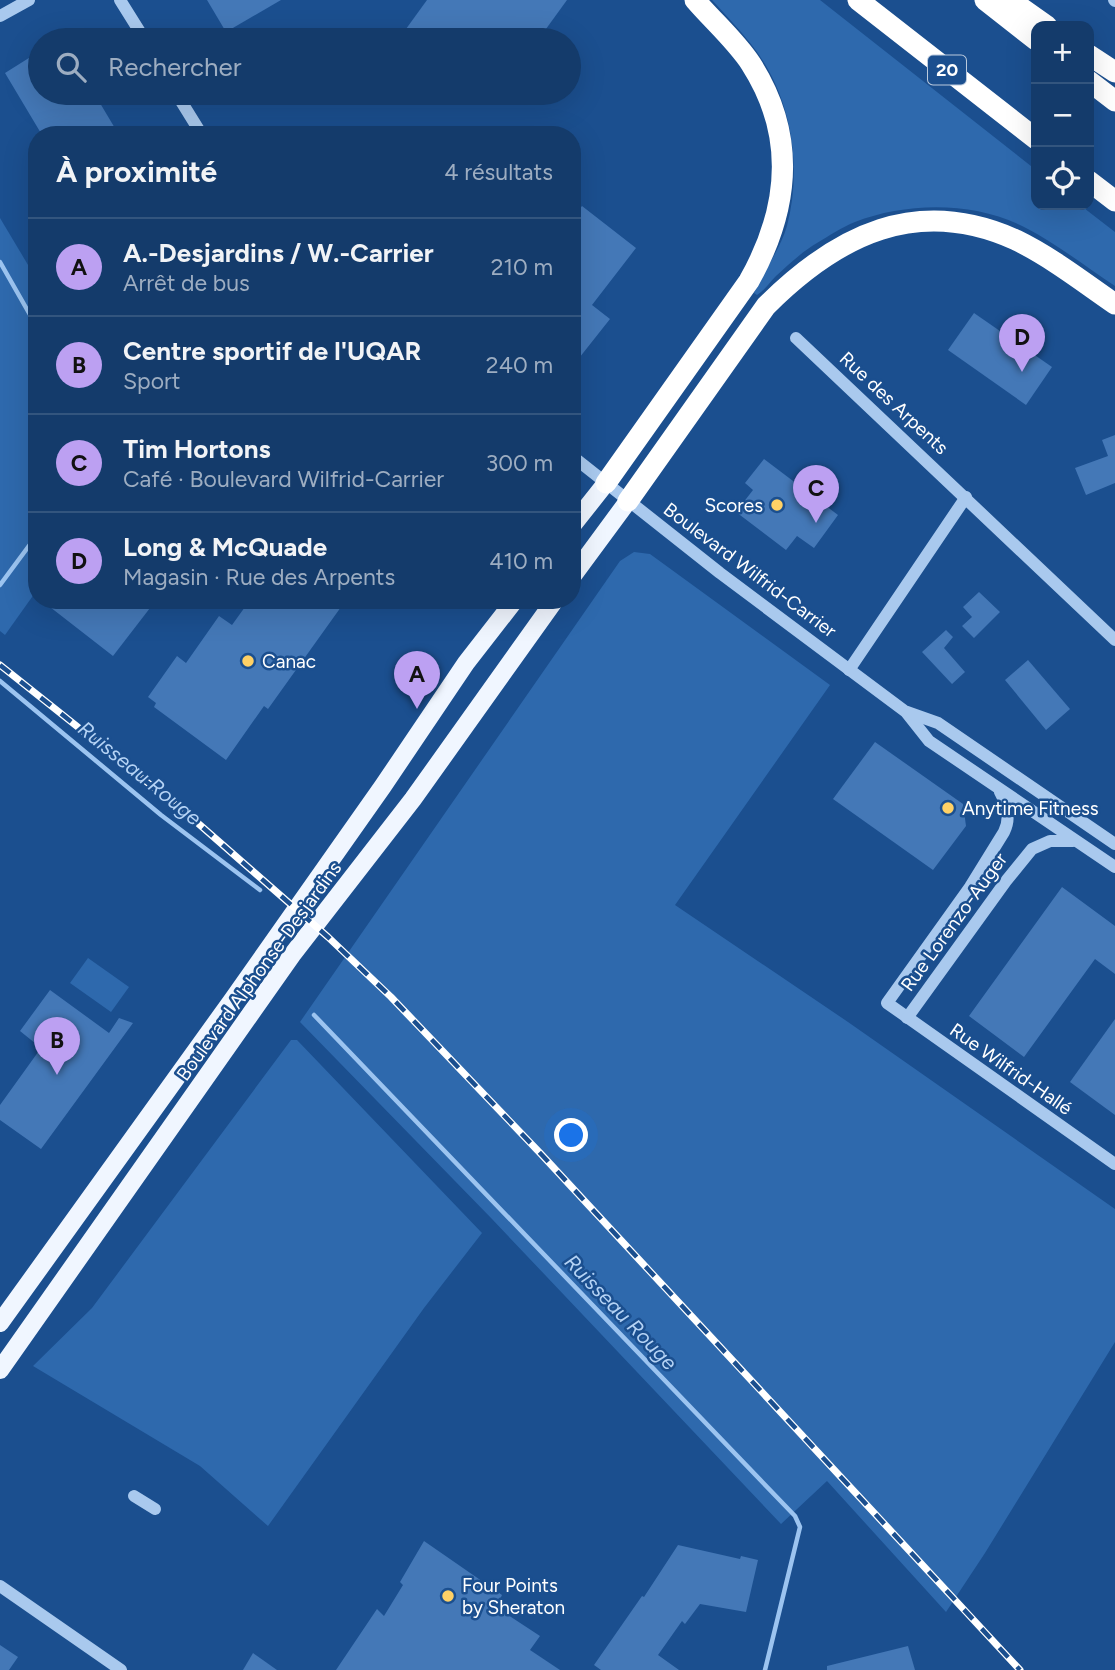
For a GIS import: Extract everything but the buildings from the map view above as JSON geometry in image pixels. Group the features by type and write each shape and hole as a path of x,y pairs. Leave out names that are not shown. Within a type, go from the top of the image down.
{"highway":[{"path":"606,483 749,282 765,253 781,195 782,151 769,99 750,61 695,0"},
{"name":"20","path":"858,0 1031,135"},
{"path":"985,0 1031,36"},
{"path":"1010,0 1040,21"},
{"path":"1094,58 1115,72"},
{"path":"1093,84 1115,102"},
{"path":"1094,185 1115,201"},
{"path":"628,501 766,306 791,281 821,258 853,239 900,224 925,221 980,227 1017,241 1039,253 1115,304"}],"main road":[{"path":"581,515 606,483"},
{"path":"581,565 628,501"},
{"name":"Boulevard Alphonse-Desjardins","path":"0,1323 233,999 466,663 508,609"},
{"name":"Boulevard Alphonse-Desjardins","path":"0,1370 292,956 413,799 549,609"}],"street":[{"path":"0,16 29,0"},
{"path":"120,0 138,28"},
{"path":"183,105 196,126"},
{"name":"Rue des Arpents","path":"796,338 1115,640"},
{"name":"Boulevard Wilfrid-Carrier","path":"581,463 906,712 929,741 1115,867"},
{"path":"849,670 966,497"},
{"name":"Boulevard Wilfrid-Carrier","path":"906,712 938,723 1115,844"},
{"name":"Rue Lorenzo-Auger","path":"887,1003 970,887 1004,832 1008,816 1000,791"},
{"name":"Rue Lorenzo-Auger","path":"907,1018 1018,864 1032,849 1050,841 1073,841"},
{"name":"Rue Wilfrid-Hallé","path":"887,1003 1115,1164"},
{"path":"134,1496 155,1509"},
{"path":"0,1586 121,1670"}],"shaded area":[{"path":"712,0 820,0 1031,166 1031,210 1086,210 1115,232 1115,286 1026,228 985,213 941,207 896,211 850,224 806,250 760,293 754,293 787,226 794,179 790,131 784,107 765,64"},
{"path":"0,218 28,265 28,603 5,635 0,631"},
{"path":"634,552 650,554 830,685 675,905 1115,1209 1115,1342 946,1612 827,1481 781,1524 492,1219 300,1022 620,561"},
{"path":"88,958 129,987 111,1012 70,983"},
{"path":"291,1040 297,1040 482,1233 424,1308 268,1526 200,1466 33,1366 92,1308"}],"waterway":[{"name":"Ruisseau Rouge","path":"0,262 28,311"},
{"name":"Ruisseau Rouge","path":"0,585 28,547"},
{"name":"Ruisseau Rouge","path":"0,681 161,815 260,890"},
{"name":"Ruisseau Rouge","path":"314,1015 795,1516 800,1527 765,1670"}],"railway":[{"path":"0,665 192,818 328,937 391,997 541,1154 1020,1670"}],"place":[{"name":"Long & McQuade","path":"1022,372"},
{"name":"Scores","path":"777,505"},
{"name":"Tim Hortons","path":"816,523"},
{"name":"Canac","path":"248,661"},
{"name":"A.-Desjardins / W.-Carrier","path":"417,709"},
{"name":"Anytime Fitness","path":"948,808"},
{"name":"Centre sportif de l'UQAR","path":"57,1075"},
{"name":"Four Points by Sheraton","path":"448,1596"}]}
